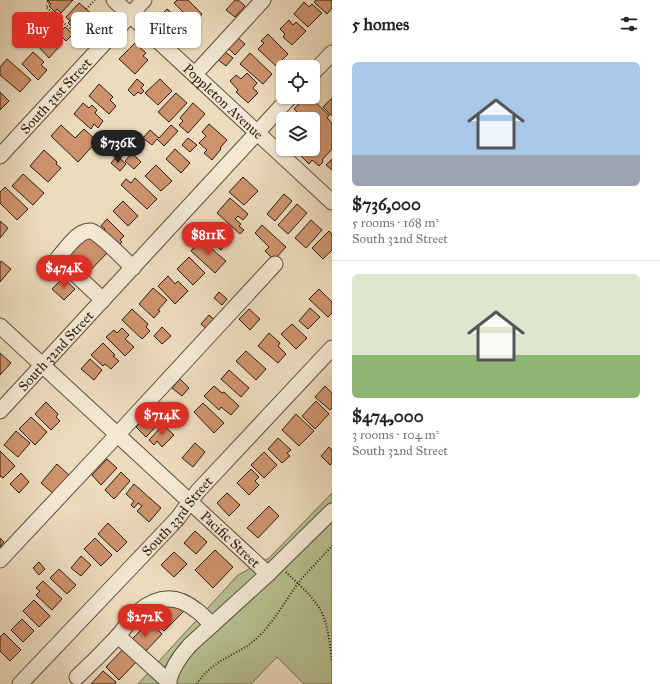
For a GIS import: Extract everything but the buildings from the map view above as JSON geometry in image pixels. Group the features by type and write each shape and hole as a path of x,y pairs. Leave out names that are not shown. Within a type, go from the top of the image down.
{"street":[{"name":"Poppleton Avenue","path":"114,0 332,202"},
{"path":"194,74 263,0"},
{"name":"South 31st Street","path":"0,156 130,15 141,1"},
{"path":"320,65 332,52"},
{"name":"South 32nd Street","path":"0,411 283,104"},
{"path":"103,300 58,258 78,236 88,231 95,233 133,268"},
{"path":"0,560 276,264"},
{"name":"Pacific Street","path":"0,326 190,502 272,569"},
{"name":"South 33rd Street","path":"20,684 177,520 198,491 332,348"},
{"path":"118,636 168,683 176,662 183,653 332,511"},
{"path":"77,677 118,636 137,613 151,603 170,598 176,599 189,605 212,625"}],"path":[{"path":"86,9 95,0"},
{"path":"47,1 49,3 46,7 52,12"},
{"path":"63,22 71,29"},
{"path":"197,684 206,672 214,665 255,640 271,622 298,584 332,546"},
{"path":"272,569 298,584 314,600 320,609 329,638 332,661"}],"green space":[{"path":"332,493 332,684 304,684 277,657 251,684 138,684 238,575 269,558"}]}
